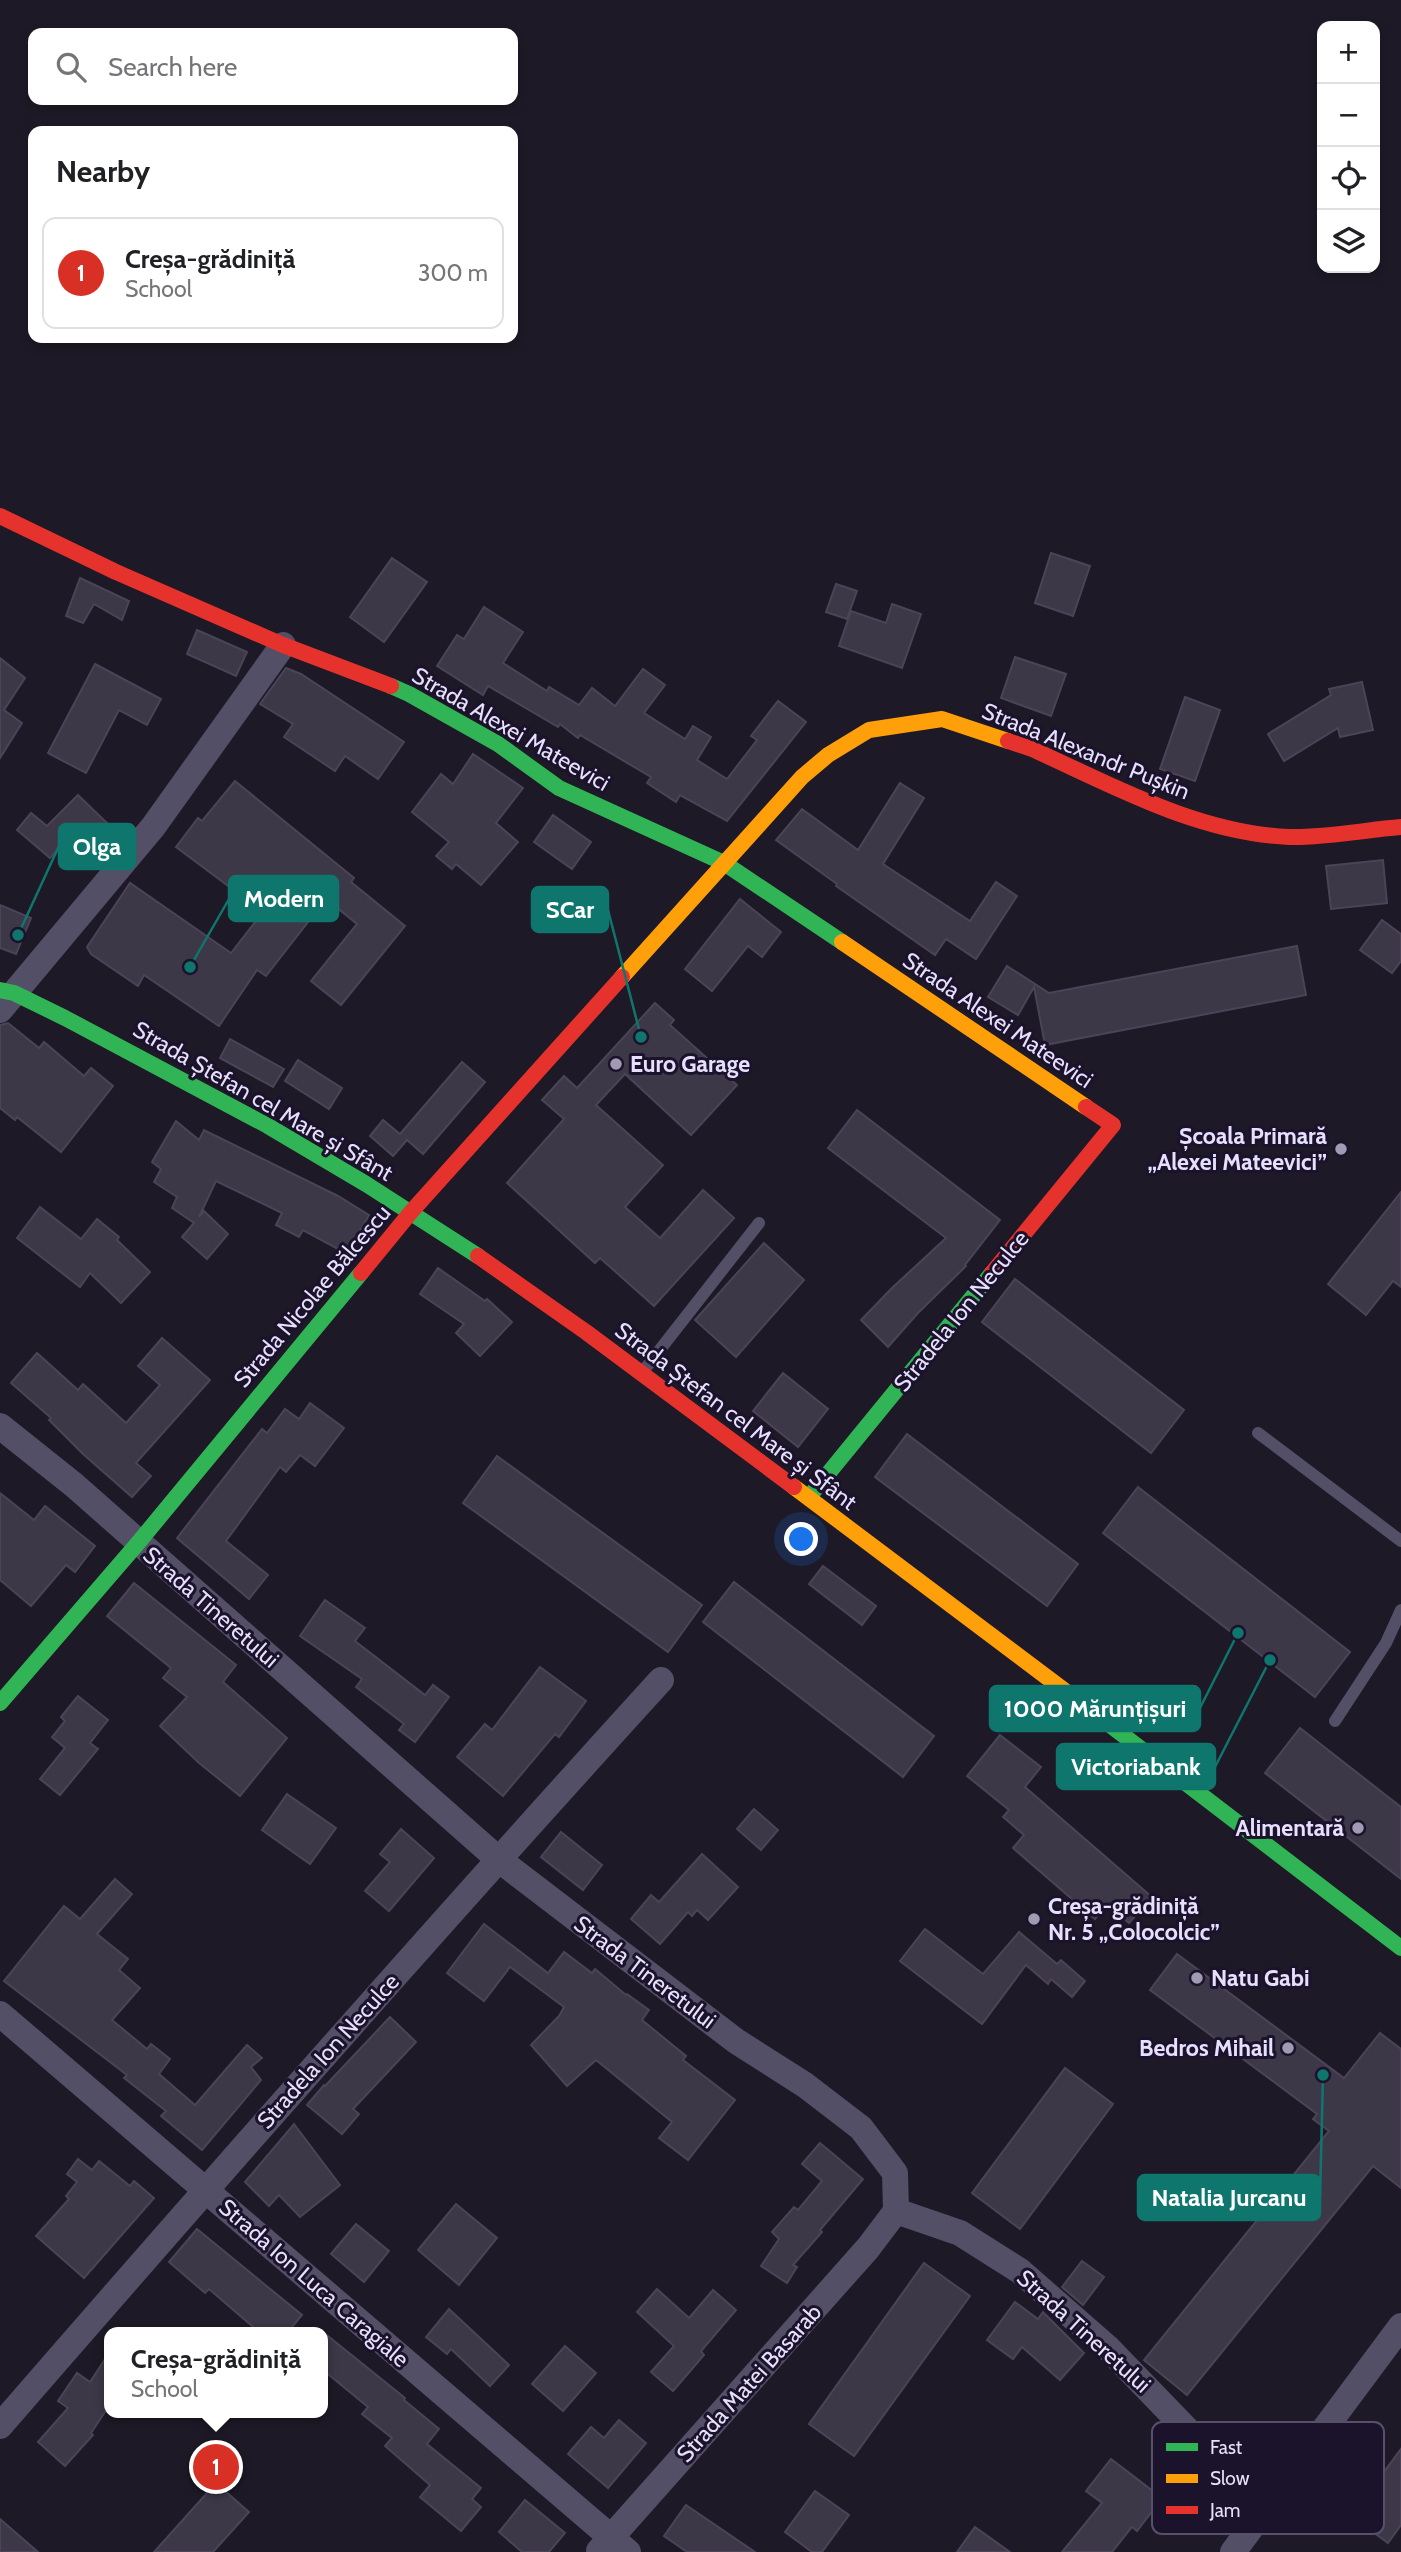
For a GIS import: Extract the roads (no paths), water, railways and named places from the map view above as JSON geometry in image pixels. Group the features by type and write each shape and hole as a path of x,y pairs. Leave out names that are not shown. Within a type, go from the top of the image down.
{"street":[{"name":"Strada Alexei Mateevici","path":"0,516 116,572 282,645 409,694 498,744 559,788 724,863 1113,1125"},
{"path":"5,998 153,827 282,645"},
{"name":"Strada Alexandr Pușkin","path":"724,863 802,777 828,755 869,730 942,719 1032,749 1177,814 1238,832 1291,836 1401,827"},
{"name":"Strada Nicolae Bălcescu","path":"0,1703 138,1542 411,1212 724,863"},
{"name":"Strada Ștefan cel Mare și Sfânt","path":"5,998 214,1095 411,1212 514,1279 809,1497 1401,1948"},
{"name":"Stradela Ion Neculce","path":"809,1497 1113,1125"},
{"name":"Strada Tineretului","path":"0,1426 74,1486 498,1859 736,2041 805,2085 861,2128 895,2173 896,2211 960,2233 1020,2271 1108,2348 1180,2422"},
{"name":"Stradela Ion Neculce","path":"0,2427 205,2189 661,1680"},
{"name":"Strada Ion Luca Caragiale","path":"0,2014 205,2189 612,2547"},
{"name":"Strada Matei Basarab","path":"612,2547 896,2211"},
{"path":"1330,2422 1401,2326"},
{"path":"1233,2552 1247,2534"}],"lane":[{"path":"641,1373 759,1223"},
{"path":"1258,1433 1401,1541"},
{"path":"1335,1721 1386,1643 1401,1610"}],"place":[{"name":"Olga","path":"18,935"},
{"name":"Modern","path":"190,967"},
{"name":"SCar","path":"641,1037"},
{"name":"Euro Garage","path":"616,1064"},
{"name":"Școala Primară „Alexei Mateevici”","path":"1341,1149"},
{"name":"1000 Mărunțișuri","path":"1238,1633"},
{"name":"Victoriabank","path":"1270,1660"},
{"name":"Alimentară","path":"1358,1828"},
{"name":"Creșa-grădiniță Nr. 5 „Colocolcic”","path":"1034,1919"},
{"name":"Natu Gabi","path":"1197,1978"},
{"name":"Bedros Mihail","path":"1288,2048"},
{"name":"Natalia Jurcanu","path":"1323,2075"},
{"name":"Creșa-grădiniță","path":"216,2467"}]}
